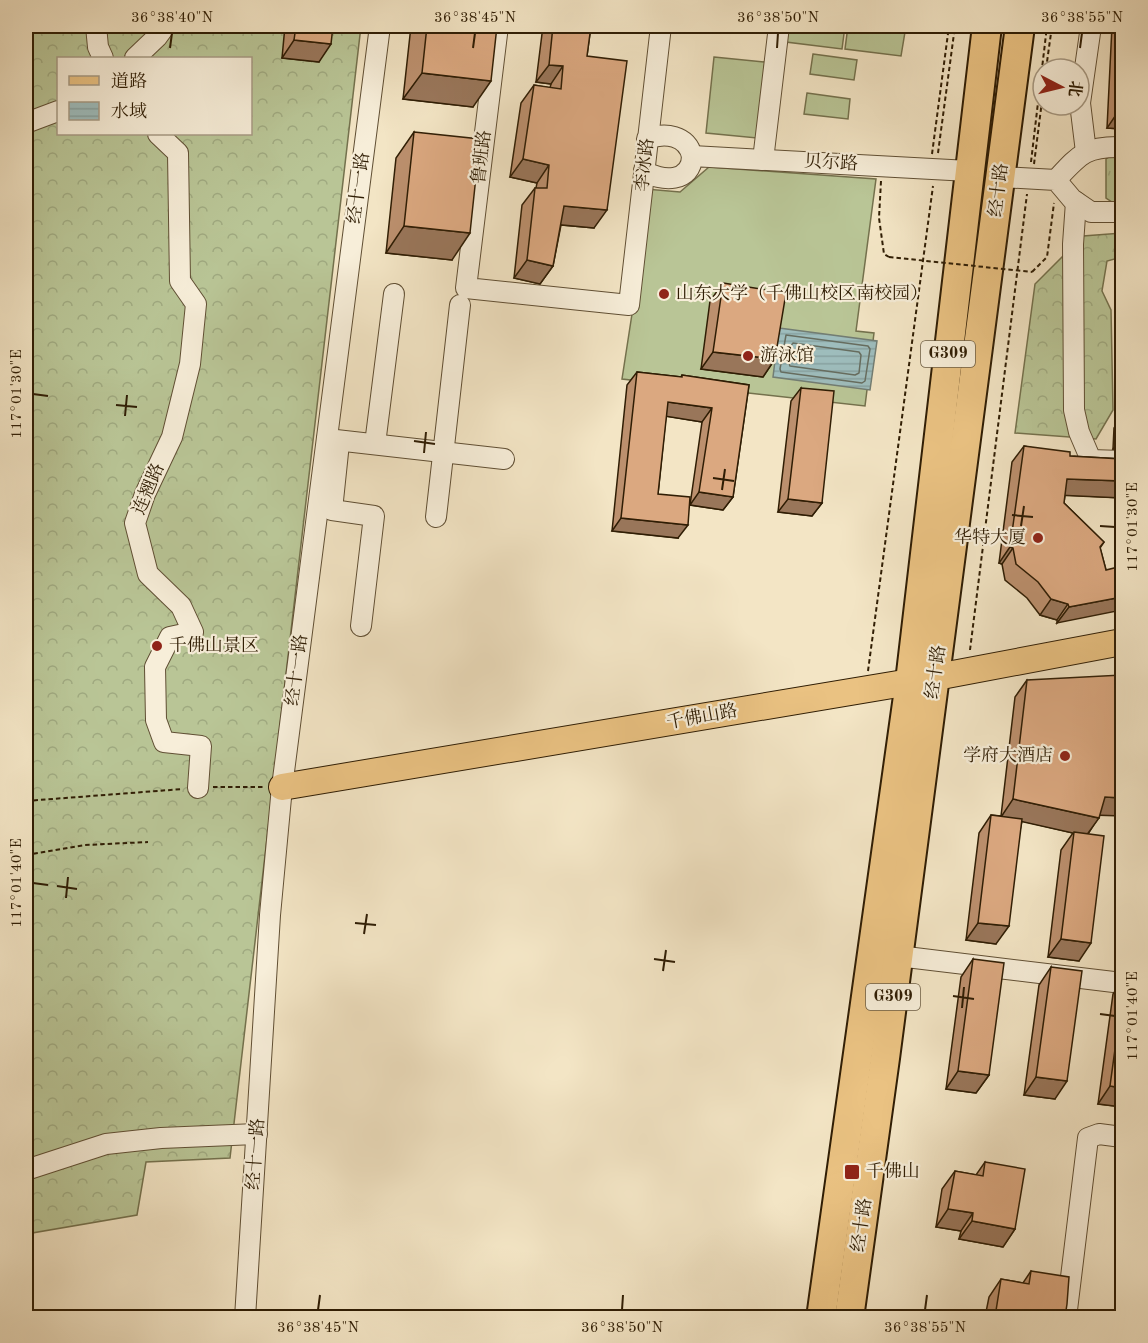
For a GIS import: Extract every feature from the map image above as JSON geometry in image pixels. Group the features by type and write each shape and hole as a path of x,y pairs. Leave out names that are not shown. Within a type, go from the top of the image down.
{"highway":[{"name":"经十路","path":"849,1317 898,956 969,171 987,26"},
{"name":"经十路","path":"821,1317 923,680 1020,178 1020,26"}],"main road":[{"name":"千佛山路","path":"282,787 923,680 1122,642"}],"street":[{"path":"96,26 98,46 103,57"},
{"path":"136,57 165,26"},
{"name":"经十一路","path":"245,1317 270,915 282,787 333,439 380,26"},
{"name":"鲁班路","path":"436,518 498,26"},
{"name":"李冰路","path":"463,296 629,305 661,26"},
{"path":"762,160 779,26"},
{"path":"1086,152 1080,103 1091,26"},
{"path":"26,123 57,111"},
{"name":"连翘路","path":"159,135 178,153 180,281 196,304 190,364 172,437 145,494 135,523 148,574 181,606 193,632 170,637 155,667 156,720 164,742 201,746 198,788"},
{"path":"644,171 653,177 674,179 683,175 690,168 692,156 686,144 678,138 668,135 647,139"},
{"path":"1056,180 1076,158 1086,152 1100,147 1122,147"},
{"name":"贝尔路","path":"692,156 969,171"},
{"path":"1020,178 1056,180 1076,202 1091,212 1122,212"},
{"path":"1076,202 1073,244 1074,410 1079,432 1091,460 1122,461"},
{"path":"375,444 394,294"},
{"path":"361,626 374,516 332,510 333,439 504,459"},
{"path":"898,956 1122,983"},
{"path":"26,1170 106,1144 161,1138 257,1134"},
{"path":"1066,1317 1088,1138 1099,1134 1122,1137"}],"path":[{"path":"865,690 933,169 949,26"},
{"path":"933,169 955,26"},
{"path":"968,671 1020,178 1047,26"},
{"path":"1048,57 1052,26"},
{"path":"1020,178 1037,117"},
{"path":"882,166 880,228 884,254 889,257 1032,272 1047,257 1056,180"},
{"path":"26,801 229,786 282,787"},
{"path":"26,855 85,845 148,842"}],"green space":[{"name":"千佛山景区","path":"26,26 361,26 230,1158 146,1162 137,1215 26,1234"},
{"path":"788,26 845,26 842,49 786,42"},
{"path":"848,26 906,26 901,56 845,49"},
{"path":"813,54 857,60 854,80 810,74"},
{"path":"714,57 765,62 757,138 706,133"},
{"path":"807,93 850,99 848,119 804,114"},
{"path":"1112,155 1122,155 1122,202 1112,202 1106,198 1106,159"},
{"path":"709,167 876,179 856,331 874,333 865,406 622,379 636,288 646,189 680,192"},
{"path":"1122,233 1122,257 1107,261 1102,291 1111,310 1113,410 1096,439 1015,433 1035,284 1083,236"}],"water":[{"path":"779,328 877,341 870,390 773,377"}],"building":[{"path":"296,26 333,26 331,44 294,40"},
{"path":"427,26 497,26 491,81 422,73"},
{"path":"553,26 591,26 587,56 627,61 607,210 564,206 553,266 527,260 535,188 547,188 549,165 523,159 534,85 561,89 563,66 549,65"},
{"path":"414,132 480,139 470,233 404,226"},
{"path":"723,283 786,293 775,359 713,352"},
{"path":"637,372 682,377 682,375 749,385 733,497 699,492 712,408 668,402 658,494 690,497 688,525 621,518"},
{"path":"801,388 834,391 822,503 788,499"},
{"name":"华特大厦","path":"1024,446 1070,452 1070,456 1122,459 1122,481 1067,479 1064,503 1104,542 1100,547 1106,570 1122,566 1122,597 1069,607 1068,604 1051,599 1038,582 1016,564 1013,548 1010,547"},
{"name":"学府大酒店","path":"1122,675 1122,798 1105,797 1099,818 1013,799 1027,680"},
{"path":"991,815 1022,819 1009,926 978,923"},
{"path":"1074,832 1104,836 1091,943 1061,939"},
{"path":"973,959 1004,963 989,1075 958,1071"},
{"path":"1051,967 1082,971 1067,1081 1036,1077"},
{"path":"1122,998 1122,1088 1110,1086"},
{"path":"985,1162 1025,1169 1015,1229 972,1221 973,1213 948,1209 955,1171 983,1176"},
{"path":"1031,1271 1069,1277 1065,1317 995,1317 1001,1279 1029,1284"}],"place":[{"name":"山东大学（千佛山校区南校园）","path":"664,294"},
{"name":"游泳馆","path":"748,356"},
{"name":"华特大厦","path":"1038,538"},
{"name":"千佛山景区","path":"157,646"},
{"name":"学府大酒店","path":"1065,756"},
{"name":"千佛山","path":"852,1172"}]}
